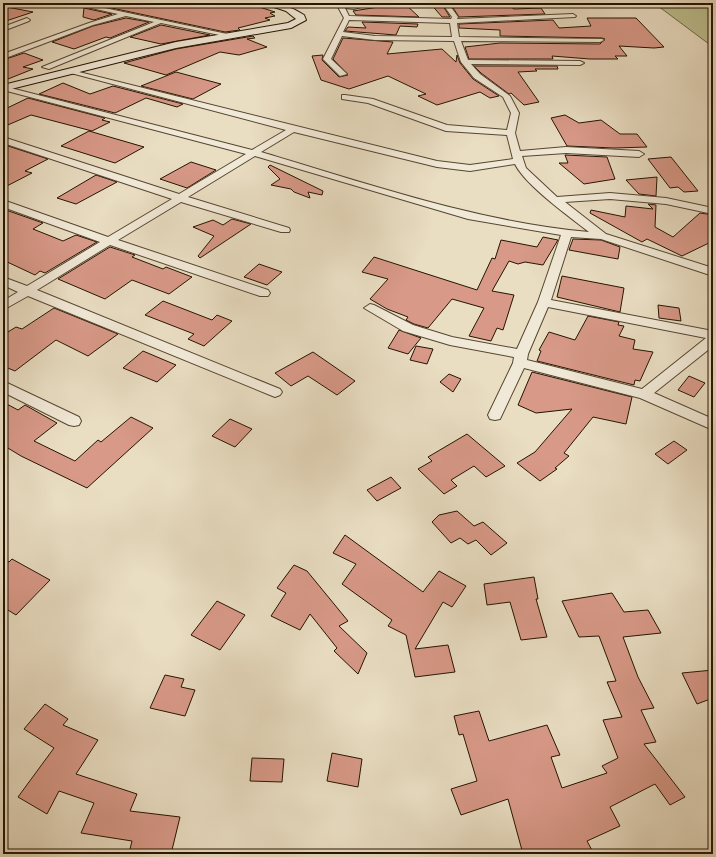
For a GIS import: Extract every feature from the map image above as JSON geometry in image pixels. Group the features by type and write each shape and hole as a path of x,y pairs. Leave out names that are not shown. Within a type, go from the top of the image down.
{"main road":[{"path":"4,88 176,45 291,25 301,20 301,17 289,10 266,3"}],"street":[{"path":"3,5 9,3"},
{"path":"72,3 229,35"},
{"path":"332,3 341,6 354,7 372,3"},
{"path":"445,3 455,17 453,21 456,38 464,62 478,76 506,96 515,113 511,133 517,158 522,169 555,200 602,236"},
{"path":"341,6 347,18"},
{"path":"3,57 91,24 126,14"},
{"path":"347,18 453,21 573,16"},
{"path":"343,74 327,59 347,18"},
{"path":"3,29 27,20"},
{"path":"46,67 162,21"},
{"path":"339,34 375,38 600,40"},
{"path":"464,62 490,61 580,64"},
{"path":"71,72 437,164 470,168 566,150 639,154"},
{"path":"4,88 254,153 472,217 567,233 602,236 713,275"},
{"path":"346,97 370,101 446,128 511,133"},
{"path":"3,306 293,129"},
{"path":"3,140 180,198 285,230"},
{"path":"555,200 610,196 666,201 713,211"},
{"path":"3,203 109,241 264,293"},
{"path":"495,415 544,302 567,233"},
{"path":"3,281 275,392"},
{"path":"544,302 713,335"},
{"path":"370,308 408,328 450,341 521,358 644,394 713,425"},
{"path":"644,394 713,339"},
{"path":"3,386 74,421"}],"green space":[{"path":"654,3 713,3 713,47"}],"building":[{"path":"88,3 247,3 275,12 270,13 275,16 265,18 270,20 238,28 240,30 225,32"},
{"path":"404,3 419,17 356,15 353,11"},
{"path":"430,3 441,3 450,17 442,17"},
{"path":"450,3 475,3 482,7 508,5 514,9 541,8 545,14 459,17"},
{"path":"7,7 33,12 3,22 3,8"},
{"path":"84,8 112,14 94,20 83,17"},
{"path":"126,18 149,22 110,38 106,37 74,49 52,42 93,26"},
{"path":"587,18 636,18 664,47 654,48 619,46 627,56 615,56 618,59 590,59 552,56 553,59 469,59 465,47 500,43 600,44 605,39 500,36 500,30 459,28 459,24 553,20 559,28 591,26"},
{"path":"362,22 418,24 417,27 400,26 396,35 345,31 348,27 366,28"},
{"path":"161,25 210,35 161,44 130,37"},
{"path":"253,36 255,38 247,39 267,47 239,55 220,52 166,75 124,63 176,49"},
{"path":"343,38 393,42 387,54 442,49 456,62 457,55 460,63 473,79 499,96 490,98 480,92 437,105 418,96 426,94 388,76 349,89 321,80 312,56 323,55 322,60 339,77 348,75 333,59"},
{"path":"24,53 43,60 23,67 33,69 3,81 3,60"},
{"path":"474,66 557,66 558,69 535,69 537,71 518,72 539,102 524,105 511,93 509,94"},
{"path":"176,72 221,84 193,99 141,86"},
{"path":"63,83 90,94 113,86 183,104 177,107 146,98 115,113 39,94"},
{"path":"28,98 105,118 102,120 110,122 92,131 31,115 3,127 3,110"},
{"path":"565,115 579,123 601,120 620,134 637,134 647,147 614,148 567,146 551,118"},
{"path":"89,131 144,147 115,163 61,146"},
{"path":"5,145 48,159 25,171 32,173 3,188 3,146"},
{"path":"565,155 607,157 615,179 584,184 559,163 568,163"},
{"path":"671,157 698,191 684,192 678,187 670,188 648,159"},
{"path":"191,162 216,170 187,188 160,179"},
{"path":"270,165 323,191 322,195 308,192 310,198 294,192 291,189 271,185 280,179 268,167"},
{"path":"96,175 117,182 76,204 57,198"},
{"path":"657,177 656,196 639,194 626,180"},
{"path":"648,204 656,205 655,227 673,237 700,213 713,215 713,241 682,256 647,239 642,242 590,213 591,210 625,217 626,206 653,209"},
{"path":"3,209 43,223 33,229 63,241 76,235 97,242 45,273 40,271 35,275 3,260"},
{"path":"232,219 251,224 200,258 198,256 214,236 193,227 213,220 223,225"},
{"path":"543,237 558,240 543,265 525,262 518,264 509,261 492,291 514,295 503,330 497,328 491,341 469,336 484,308 452,299 428,328 414,324 406,320 408,317 387,309 370,299 388,279 362,272 374,257 477,290 492,258 495,259 501,240 537,247"},
{"path":"573,239 601,240 620,247 618,259 569,250"},
{"path":"110,247 135,255 132,257 163,269 166,267 192,277 169,294 132,280 105,299 58,279"},
{"path":"259,264 282,272 267,285 244,277"},
{"path":"562,276 624,288 620,312 557,297"},
{"path":"163,301 212,320 217,315 232,321 204,346 188,339 194,334 145,315"},
{"path":"658,305 679,308 681,321 659,318"},
{"path":"54,308 118,334 88,356 56,340 15,371 3,366 3,335 16,327 22,329"},
{"path":"588,316 619,322 618,325 624,326 619,336 635,340 633,349 653,352 640,381 635,380 634,385 537,361 541,351 539,350 549,332 575,340"},
{"path":"399,330 421,338 408,354 388,348"},
{"path":"416,346 433,349 427,364 410,360"},
{"path":"143,351 176,365 157,382 123,368"},
{"path":"313,352 355,381 337,395 308,376 291,386 275,373"},
{"path":"532,372 632,397 626,424 593,417 564,453 569,456 555,468 557,469 540,481 517,463 535,452 572,409 536,413 518,405"},
{"path":"449,374 461,379 453,392 440,382"},
{"path":"689,376 705,383 694,397 678,390"},
{"path":"3,402 18,410 25,405 57,423 34,441 75,461 98,440 101,442 131,417 153,428 87,488 21,456 3,445"},
{"path":"230,419 252,429 235,447 212,436"},
{"path":"467,434 505,466 486,477 474,466 451,480 457,486 444,494 418,469 432,461 428,457"},
{"path":"674,441 687,450 668,464 655,454"},
{"path":"391,477 401,488 377,501 367,490"},
{"path":"457,511 474,526 483,522 507,543 491,555 476,540 468,544 460,538 451,543 432,522 439,515"},
{"path":"345,535 423,592 439,571 466,586 452,607 443,602 415,649 448,645 455,672 415,677 406,635 388,626 392,620 342,584 356,564 333,553"},
{"path":"3,559 9,562 12,559 50,580 16,615 3,607"},
{"path":"294,565 307,571 348,621 339,626 367,653 358,674 334,651 337,648 310,614 300,630 271,616 286,593 277,588"},
{"path":"534,577 538,599 536,599 547,637 521,640 510,602 487,605 484,584"},
{"path":"612,593 624,612 648,610 661,633 623,637 638,677 654,708 641,710 656,742 644,744 685,797 670,805 655,784 610,807 620,826 587,841 594,854 523,854 508,799 461,815 451,789 477,781 463,734 459,735 454,716 479,711 489,741 547,725 560,755 551,757 562,788 607,773 602,766 618,758 603,720 622,717 607,682 616,681 599,636 579,637 562,601"},
{"path":"217,601 245,615 220,650 191,635"},
{"path":"713,670 713,698 697,704 682,673"},
{"path":"165,675 184,679 181,687 195,690 185,716 150,708"},
{"path":"45,704 68,719 63,725 98,740 76,774 137,794 130,811 180,817 171,854 129,853 132,841 81,833 94,803 59,791 47,814 18,797 54,748 24,729"},
{"path":"332,753 362,759 358,787 327,781"},
{"path":"252,758 284,759 282,782 250,781"}]}
